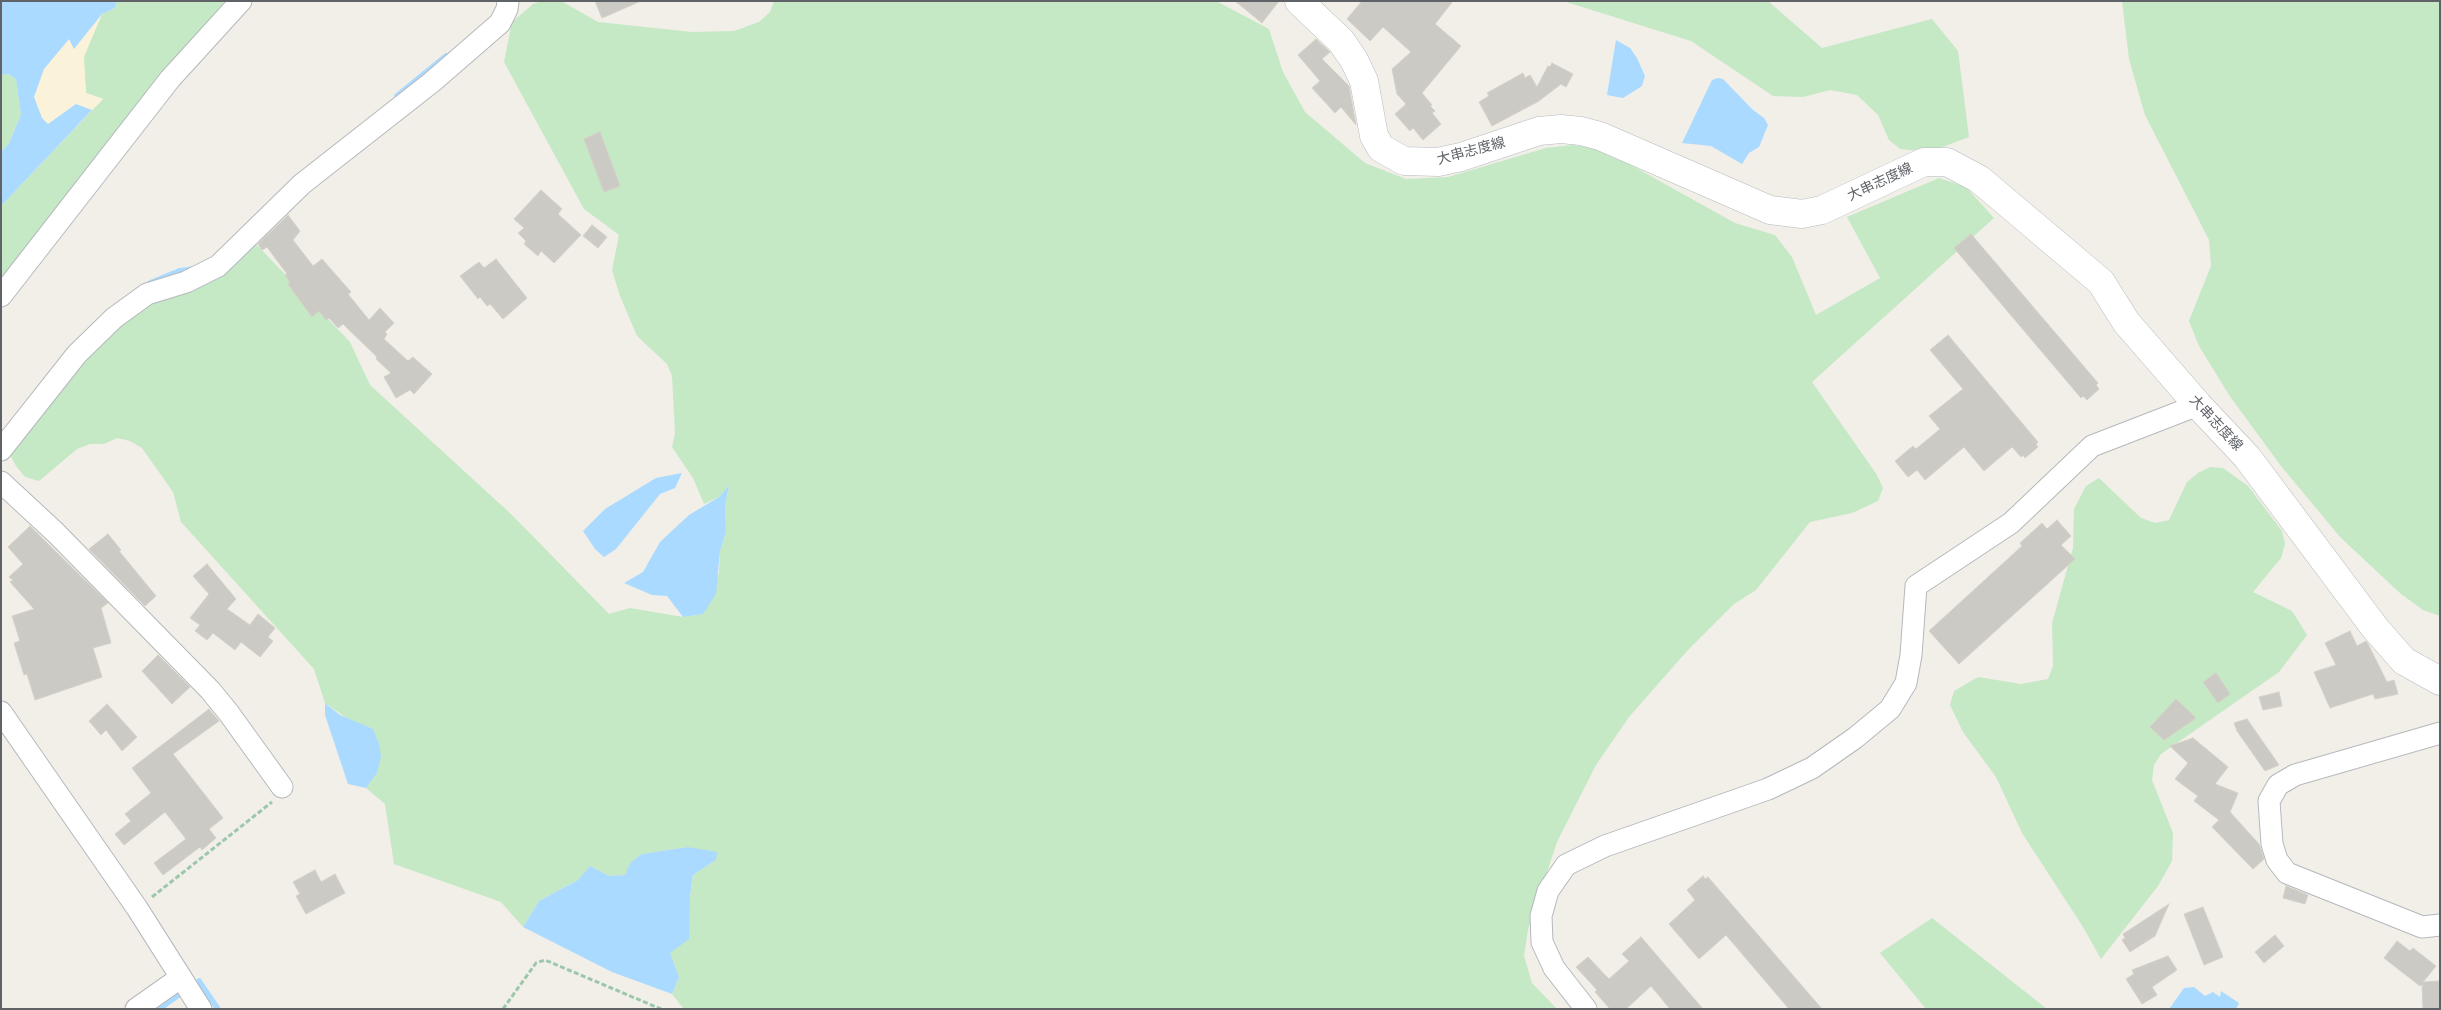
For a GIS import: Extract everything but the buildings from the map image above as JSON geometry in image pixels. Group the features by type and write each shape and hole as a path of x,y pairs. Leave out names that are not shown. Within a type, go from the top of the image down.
{"main road":[{"name":"大串志度線","path":"1302,2 1342,41 1364,81 1374,136 1381,148 1404,161 1438,162 1461,157 1539,132 1561,129 1581,131 1600,136 1770,210 1802,214 1822,210 1924,162 1947,162 1980,179 2101,282 2126,322 2247,458 2375,628 2404,661 2440,681"}],"street":[{"path":"1,296 170,80 241,1"},
{"path":"1,450 77,354 114,318 147,294 186,282 218,266 302,184 432,82 500,23 508,1"},
{"path":"1586,1009 1554,968 1542,942 1541,916 1548,891 1566,865 1605,846 1768,789 1812,768 1855,738 1890,709 1906,682 1911,654 1916,586 2011,523 2092,446 2198,405"},
{"path":"1,482 56,533 210,690 282,787"},
{"path":"1,712 137,908 201,1009"},
{"path":"2440,733 2295,775 2278,785 2270,801 2272,844 2277,860 2287,873 2422,927 2440,925"},
{"path":"136,1009 180,978"}],"path":[{"path":"137,908 241,828 278,796 282,787"},
{"path":"503,1009 536,963 546,960 661,1009"}],"green space":[{"path":"117,1 225,1 163,74 1,281 1,206 103,99 86,93 83,57 102,14 115,8"},
{"path":"542,1 561,1 598,22 692,32 734,31 759,22 770,12 774,1 1216,1 1269,29 1283,72 1305,112 1365,163 1406,179 1448,177 1546,148 1573,145 1602,149 1735,223 1775,235 1792,257 1816,315 1880,278 1847,217 1939,178 1966,187 1994,218 1812,382 1877,475 1883,488 1878,501 1852,513 1810,522 1756,590 1734,604 1687,651 1629,717 1596,765 1557,842 1528,929 1524,956 1532,983 1557,1009 684,1009 672,994 679,977 670,953 690,896 693,875 716,860 687,847 642,854 631,862 626,875 609,876 590,866 578,880 539,901 523,927 501,902 394,864 385,804 366,788 377,773 351,721 325,703 314,669 181,522 173,492 142,448 130,441 117,438 104,444 90,444 77,449 39,481 25,477 16,466 4,443 129,305 254,242 350,342 370,385 511,514 609,614 630,608 683,617 703,614 719,573 720,551 726,532 725,506 729,487 719,497 704,504 693,478 672,447 675,433 672,376 667,364 637,336 620,296 612,270 619,235 584,209 504,62 512,22 533,4"},
{"path":"1563,1 1768,1 1822,48 1932,19 1958,51 1969,137 1929,152 1900,149 1889,140 1878,115 1857,95 1830,90 1803,97 1773,96 1691,41"},
{"path":"2122,1 2440,1 2440,616 2423,610 2401,594 2340,537 2281,466 2229,395 2199,346 2189,321 2211,266 2209,240 2145,115 2129,59"},
{"path":"7,74 16,78 21,115 9,143 1,152 1,75"},
{"path":"2210,467 2223,468 2248,486 2282,531 2285,544 2281,558 2253,592 2292,611 2307,635 2279,672 2161,754 2154,765 2152,780 2173,833 2172,861 2158,886 2101,959 2083,927 2022,833 1996,777 1963,732 1950,705 1954,691 1978,677 2021,684 2048,679 2053,666 2052,623 2073,548 2074,509 2086,486 2099,478 2141,518 2155,523 2169,520 2187,482 2198,473"},
{"path":"1932,918 2047,1009 1926,1009 1880,953"}],"sand":[{"path":"102,14 84,57 86,93 103,99 92,110 76,104 48,124 42,118 34,97 44,69 70,39 74,49"}],"water":[{"path":"1,1 117,1 115,8 102,14 74,49 69,39 44,69 34,97 42,118 48,124 76,104 92,110 1,206 1,152 9,143 21,115 16,79 8,74 1,75"},
{"path":"1616,40 1630,48 1645,76 1642,86 1623,98 1607,95"},
{"path":"1723,79 1753,110 1764,118 1768,125 1759,147 1749,153 1742,164 1711,146 1682,143 1712,80"},
{"path":"682,473 675,488 660,494 616,549 604,557 595,549 583,531 605,509 656,478"},
{"path":"729,486 725,506 726,532 720,551 716,594 703,614 683,617 667,596 652,595 624,583 643,572 660,542 689,515 719,497"},
{"path":"325,703 340,715 373,729 379,744 381,757 377,773 366,788 348,784 325,715"},
{"path":"687,847 717,852 716,860 693,875 690,896 689,939 670,953 679,977 672,994 612,972 523,927 539,901 578,880 590,866 609,876 625,875 631,862 642,854"},
{"path":"2194,987 2205,996 2213,992 2220,997 2221,991 2239,1003 2236,1009 2169,1009 2184,988"}],"waterway":[{"path":"397,96 446,56"},
{"path":"150,283 179,271 193,269"},
{"path":"199,981 218,1009"},
{"path":"159,1009 183,992"}]}
